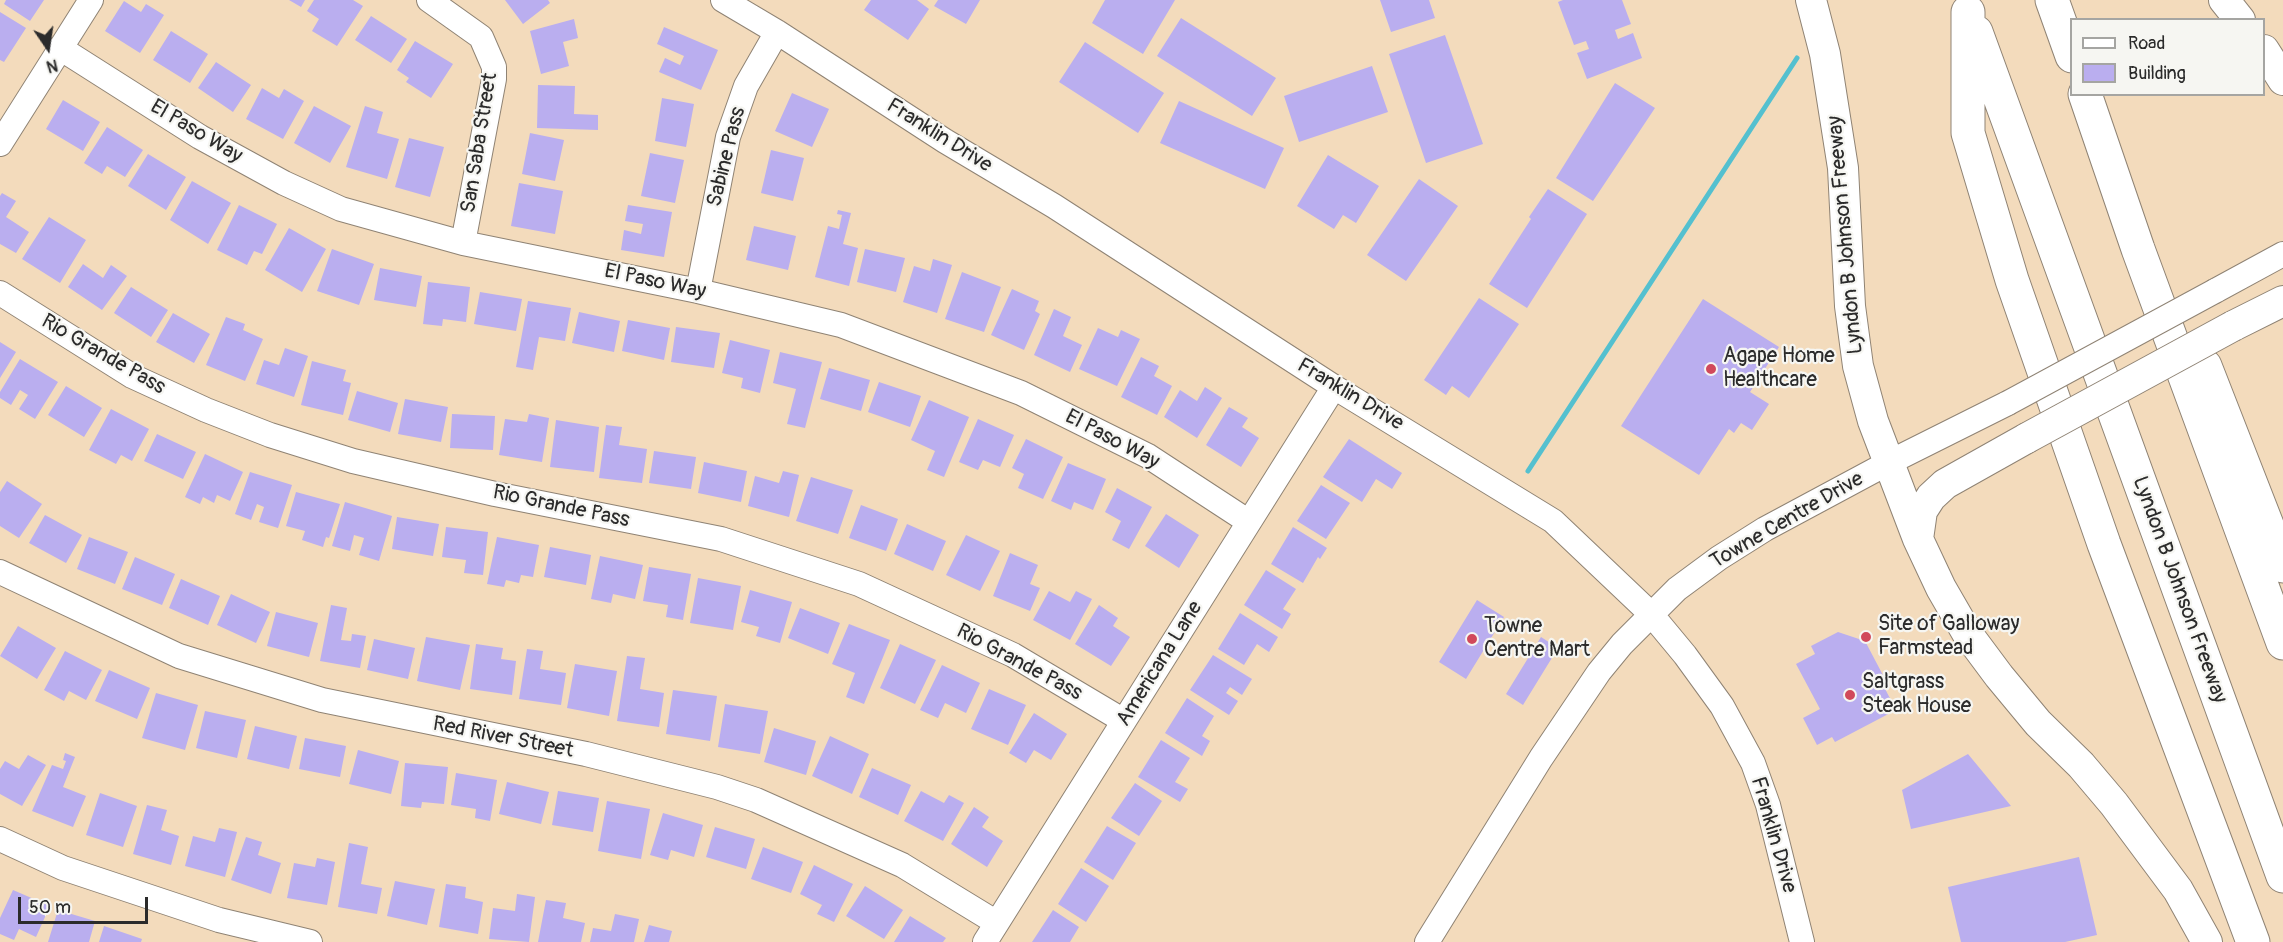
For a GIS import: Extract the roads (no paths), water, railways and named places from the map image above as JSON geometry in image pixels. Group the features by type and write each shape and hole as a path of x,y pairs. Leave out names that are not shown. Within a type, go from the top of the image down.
{"highway":[{"path":"2053,0 2070,38"},
{"path":"2053,0 2070,50"},
{"path":"1966,6 1968,133 2005,257 2076,466 2253,942"},
{"name":"Lyndon B Johnson Freeway","path":"1966,6 2283,876"},
{"path":"2086,96 2142,259 2283,643"},
{"path":"2095,96 2283,566"}],"main road":[{"name":"Lyndon B Johnson Freeway","path":"1811,0 1825,54 1843,168 1850,306 1858,366 1888,463 1918,539 1941,588 1967,633 1998,676 2038,723 2081,765 2117,808 2178,890 2207,942"},
{"path":"2224,0 2238,18"},
{"path":"2265,52 2283,80"},
{"path":"1918,539 1922,511 1931,497 1945,484 2233,326 2283,301"}],"street":[{"path":"0,144 91,0"},
{"name":"San Saba Street","path":"429,0 481,37 494,67 494,79 463,243"},
{"name":"Franklin Drive","path":"723,0 777,32 945,141 1054,206 1334,387 1553,521 1651,614 1685,655 1722,706 1753,763 1768,805 1802,942"},
{"name":"Sabine Pass","path":"698,291 728,137 746,86 777,32"},
{"name":"El Paso Way","path":"60,48 200,137 284,183 341,208 463,243 698,291 841,325 1022,393 1148,456 1249,522"},
{"name":"Towne Centre Drive","path":"1427,942 1541,758 1599,672 1651,614 1677,589 1719,558 1766,529 1888,463 2008,403 2283,255"},
{"name":"Rio Grande Pass","path":"0,293 132,376 206,410 270,435 353,461 495,494 721,539 860,584 1013,655 1124,721"},
{"name":"Americana Lane","path":"991,933 1334,387"},
{"name":"Red River Street","path":"3,580 179,656 322,700 586,754 717,787 756,800 902,865 991,933"},
{"path":"0,839 63,867 219,920 310,942"}],"waterway":[{"path":"1528,471 1797,58"}],"place":[{"name":"Agape Home Healthcare","path":"1711,369"},
{"name":"Site of Galloway Farmstead","path":"1866,637"},
{"name":"Towne Centre Mart","path":"1472,639"},
{"name":"Saltgrass Steak House","path":"1850,695"}]}
